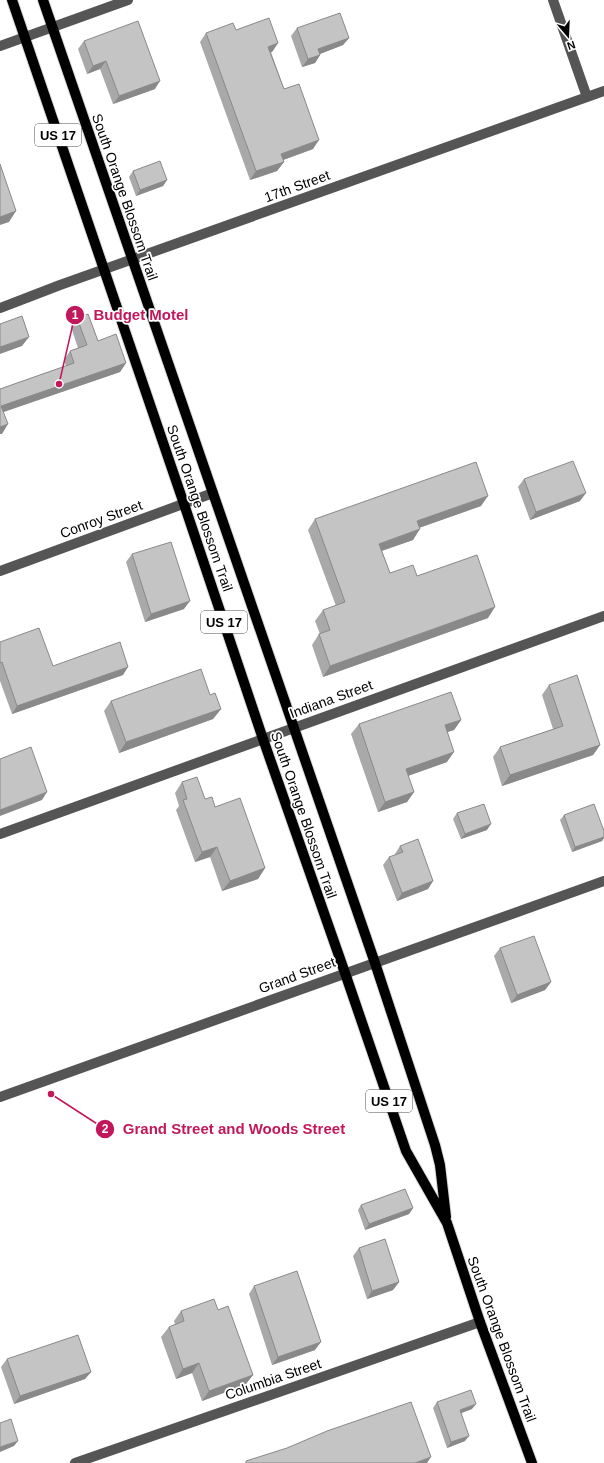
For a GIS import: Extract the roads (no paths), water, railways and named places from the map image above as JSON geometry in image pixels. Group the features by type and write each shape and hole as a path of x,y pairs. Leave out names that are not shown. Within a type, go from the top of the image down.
{"main road":[{"name":"South Orange Blossom Trail","path":"12,0 105,270 263,739 346,973 406,1151 447,1223 480,1322 532,1463"},
{"name":"South Orange Blossom Trail","path":"43,0 212,494 375,963 435,1145 440,1165 447,1223"}],"street":[{"path":"0,46 128,0"},
{"path":"553,0 587,97"},
{"name":"17th Street","path":"0,308 60,285 604,91"},
{"name":"Conroy Street","path":"0,571 212,494"},
{"name":"Indiana Street","path":"0,834 604,616"},
{"name":"Grand Street","path":"0,1097 604,881"},
{"name":"Columbia Street","path":"75,1463 480,1322"}],"place":[{"name":"Budget Motel","path":"59,384"},
{"name":"Grand Street and Woods Street","path":"51,1094"}]}
